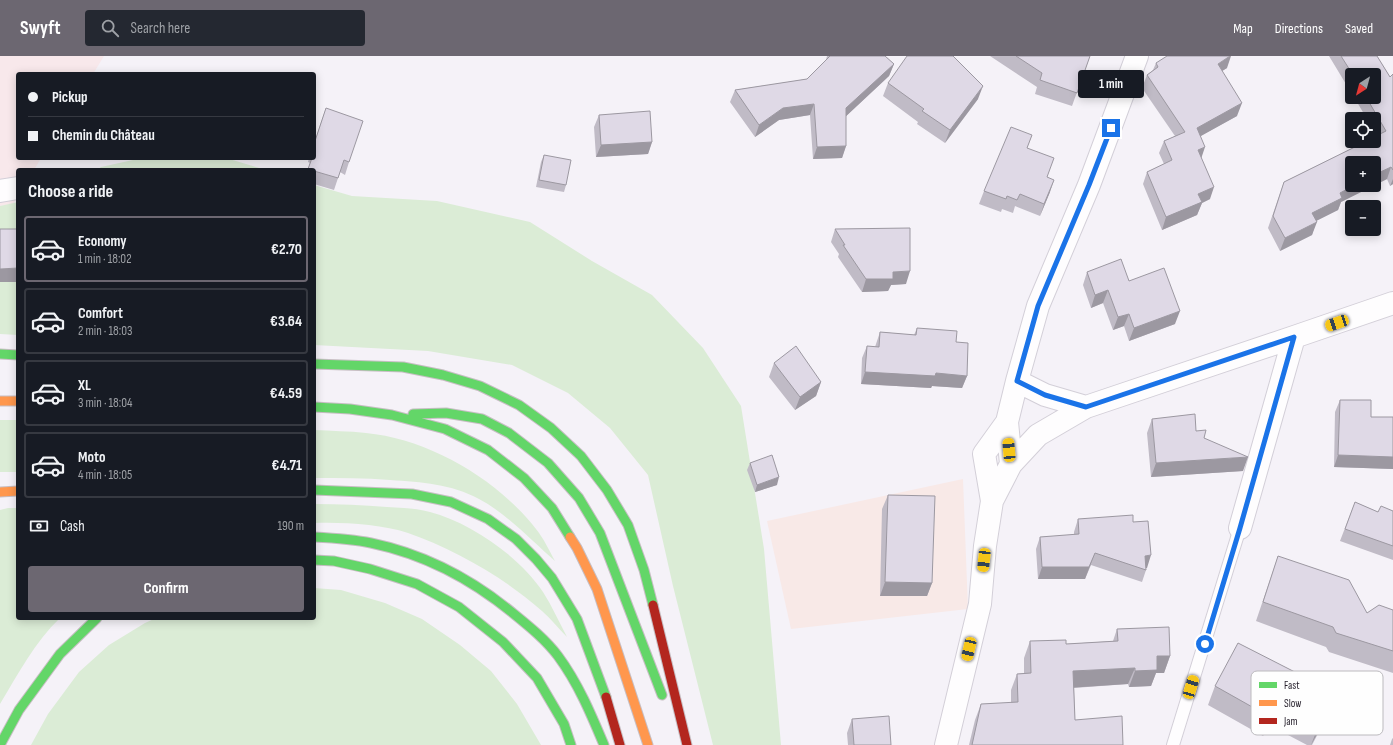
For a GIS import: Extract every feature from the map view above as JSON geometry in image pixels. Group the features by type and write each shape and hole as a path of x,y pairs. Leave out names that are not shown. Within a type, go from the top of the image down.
{"highway":[{"path":"0,354 16,355"},
{"path":"316,364 403,367 443,375 480,386 518,405 538,418 581,456 607,490 628,525 644,570 687,745"},
{"path":"0,401 16,401"},
{"path":"316,407 350,409 392,415 445,429 488,450 524,478 552,508 577,548 596,589 648,745"},
{"path":"392,415 446,413 482,419 509,433 548,463 579,498 600,534 665,701"},
{"path":"316,490 412,494 450,502 488,519 516,539 552,578 577,619 602,685 620,745"},
{"path":"0,492 16,491"},
{"path":"316,537 332,538 382,546 410,553 467,580 508,608 548,644 566,669 575,682 604,745"},
{"path":"316,560 334,561 370,569 417,584 460,607 503,642 537,678 564,724 571,745"},
{"path":"0,745 19,710 60,654 95,620"},
{"path":"82,632 101,620"},
{"path":"670,716 681,745"}],"street":[{"path":"1010,464 1007,422 1038,306 1089,185 1137,56"},
{"path":"0,191 16,188"},
{"path":"946,745 980,604 985,546 992,501 1010,464 1038,435 1086,407 1393,303"},
{"path":"1240,528 1294,337"},
{"path":"1017,381 1045,395 1086,407"},
{"path":"992,501 984,454 1007,422"}],"lane":[{"path":"1174,745 1240,528"}],"shaded area":[{"path":"0,56 104,56 94,72 16,72 16,160 40,160 35,168 16,168 16,199 13,204 0,206"},
{"path":"963,479 968,609 791,629 767,521"}],"green space":[{"path":"133,160 233,160 259,168 100,168"},
{"path":"316,186 352,196 437,201 530,222 592,261 652,295 703,348 741,406 764,549 781,745 713,745 673,586 648,475 610,428 568,393 512,365 428,351 316,345"},
{"path":"16,202 16,335 0,334 0,206"},
{"path":"0,420 16,420 16,472 0,472"},
{"path":"316,430 360,432 390,437 414,444 460,464 482,478 520,511 539,533 555,561 499,512 468,494 436,485 362,478 316,478"},
{"path":"316,504 360,505 414,509 446,517 462,524 493,543 521,566 543,592 567,637 545,614 512,587 461,556 443,547 397,530 361,524 316,523"},
{"path":"16,508 16,620 58,620 35,648 0,704 0,510"},
{"path":"316,588 341,590 385,603 422,619 460,645 491,671 517,704 541,745 31,745 48,714 79,672 109,645 152,620 316,620"}],"building":[{"path":"830,56 885,56 894,64 846,108 846,146 817,147 814,104 783,108 759,125 735,90 807,79"},
{"path":"907,56 953,56 983,86 950,130 922,111 924,109 888,83"},
{"path":"1016,56 1090,56 1077,93 1040,80 1042,73"},
{"path":"1167,56 1230,56 1218,64 1242,103 1197,128 1205,147 1198,150 1214,187 1198,194 1202,202 1166,217 1147,172 1172,160 1164,141 1185,132 1147,75 1158,67 1156,63"},
{"path":"1341,56 1377,56 1390,77 1393,74 1393,170 1391,167 1381,172 1381,156 1345,156 1345,190 1340,193 1342,198 1312,213 1317,222 1285,238 1273,216 1284,182 1353,148 1381,148 1381,134 1386,131 1381,122 1381,112 1375,112 1370,104 1381,104 1381,68 1349,68"},
{"path":"326,108 363,121 349,162 344,160 338,178 316,172 316,168 308,168 311,160 316,160 316,138"},
{"path":"650,111 652,142 601,145 599,115"},
{"path":"1011,127 1032,135 1027,148 1054,158 1047,177 1054,180 1044,204 1020,194 1017,200 1007,196 1006,199 984,191"},
{"path":"544,155 571,160 566,185 539,180"},
{"path":"910,228 910,271 893,272 893,279 866,279 843,245 845,245 835,229"},
{"path":"0,229 16,229 16,268 0,269"},
{"path":"1121,259 1129,281 1164,268 1180,311 1134,328 1129,314 1118,317 1108,290 1095,295 1087,272"},
{"path":"917,328 957,331 956,342 968,343 967,376 936,373 935,376 865,372 867,346 879,347 880,332 916,335"},
{"path":"796,346 821,382 800,397 774,363"},
{"path":"1340,400 1371,400 1371,417 1393,417 1393,457 1338,455"},
{"path":"1195,414 1196,431 1206,430 1204,438 1248,457 1156,463 1152,419"},
{"path":"772,455 779,477 757,485 750,463"},
{"path":"888,495 935,496 932,583 885,582"},
{"path":"1355,502 1378,512 1381,506 1393,511 1393,546 1345,529"},
{"path":"1133,515 1133,522 1148,521 1151,555 1145,556 1146,570 1095,553 1089,567 1042,567 1040,537 1079,534 1078,519"},
{"path":"1278,556 1349,580 1367,613 1379,605 1393,610 1393,651 1336,633 1333,627 1263,602"},
{"path":"1169,627 1170,656 1157,656 1157,670 1135,671 1135,668 1073,671 1075,720 1122,716 1123,745 972,745 981,704 1018,702 1017,674 1031,673 1030,641 1066,640 1066,644 1118,641 1117,629"},
{"path":"1238,643 1293,671 1251,671 1251,706 1215,686"},
{"path":"889,716 891,745 854,745 852,719"}],"traffic: fast":[{"path":"0,354 16,355"},
{"path":"316,364 403,367 443,375 480,386 519,405 551,428 581,456 607,490 628,525 644,570 653,605"},
{"path":"316,407 350,409 392,415 445,429 488,450 524,478 552,508 570,537"},
{"path":"413,414 446,413 482,419 509,433 548,463 579,498 600,533 662,695"},
{"path":"316,490 412,494 451,502 488,519 516,539 552,578 577,619 606,697"},
{"path":"316,537 364,542 410,554 429,561 465,579 482,590 538,634 558,656 578,688 604,745"},
{"path":"316,560 334,561 370,569 417,584 459,607 503,642 537,678 564,724 571,745"},
{"path":"0,745 19,710 60,654 95,620"}],"traffic: slow":[{"path":"0,401 16,401"},
{"path":"0,492 16,491"},
{"path":"570,537 597,589 648,745"}],"traffic: jam":[{"path":"653,605 687,745"},
{"path":"606,697 620,745"}],"route":[{"path":"1111,128 1089,185 1038,306 1017,381 1045,395 1086,407 1294,337 1240,528 1205,644"}]}
